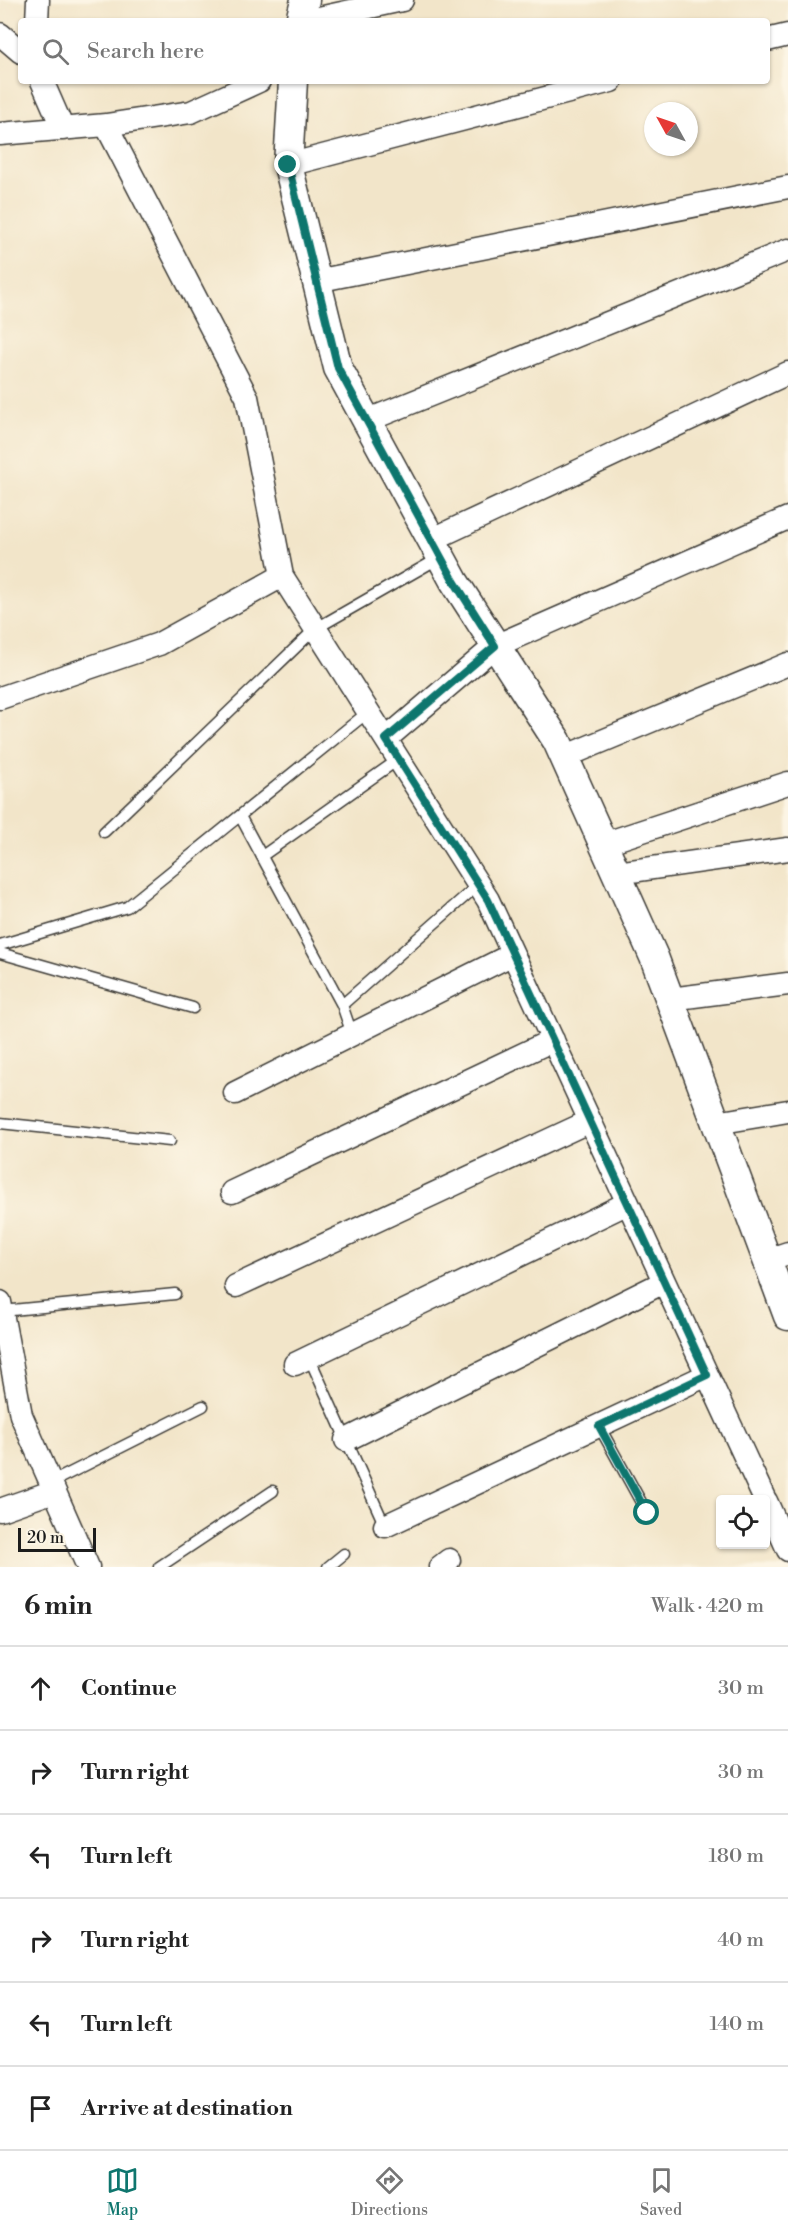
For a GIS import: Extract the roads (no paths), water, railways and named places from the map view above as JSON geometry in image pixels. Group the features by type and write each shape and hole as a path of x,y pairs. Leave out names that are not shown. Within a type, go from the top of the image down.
{"street":[{"path":"37,18 38,0"},
{"path":"301,18 304,0"},
{"path":"319,18 402,0"},
{"path":"0,34 18,49"},
{"path":"770,39 788,35"},
{"path":"43,84 63,129"},
{"path":"0,134 106,125 191,112 252,84"},
{"path":"293,84 288,165 338,368 436,548 495,646 557,741 654,957 716,1123 778,1256 788,1316"},
{"path":"288,165 599,84"},
{"path":"106,125 247,397 282,576 488,900 763,1495"},
{"path":"316,280 788,187"},
{"path":"366,421 788,250"},
{"path":"436,548 788,373"},
{"path":"386,739 495,646 788,518"},
{"path":"0,698 159,644 282,576"},
{"path":"564,757 788,664"},
{"path":"603,844 788,783"},
{"path":"617,873 788,849"},
{"path":"236,1093 513,954"},
{"path":"670,999 788,984"},
{"path":"232,1192 553,1040"},
{"path":"716,1123 788,1112"},
{"path":"236,1286 590,1121"},
{"path":"302,1360 628,1203"},
{"path":"346,1440 664,1282"},
{"path":"0,1308 10,1417 52,1487 88,1567"},
{"path":"385,1526 707,1375"},
{"path":"0,1510 52,1487"},
{"path":"770,1511 788,1550"}],"lane":[{"path":"104,832 315,628 436,548"},
{"path":"0,945 127,907 368,712"},
{"path":"262,856 399,759"},
{"path":"240,816 342,1005 352,1035"},
{"path":"342,1005 478,885"},
{"path":"0,953 193,1008"},
{"path":"0,1124 170,1141"},
{"path":"0,1308 175,1294"},
{"path":"302,1360 346,1440 385,1526"},
{"path":"52,1487 202,1406"},
{"path":"599,1426 647,1513"},
{"path":"159,1567 273,1491"},
{"path":"328,1567 344,1554"}]}
